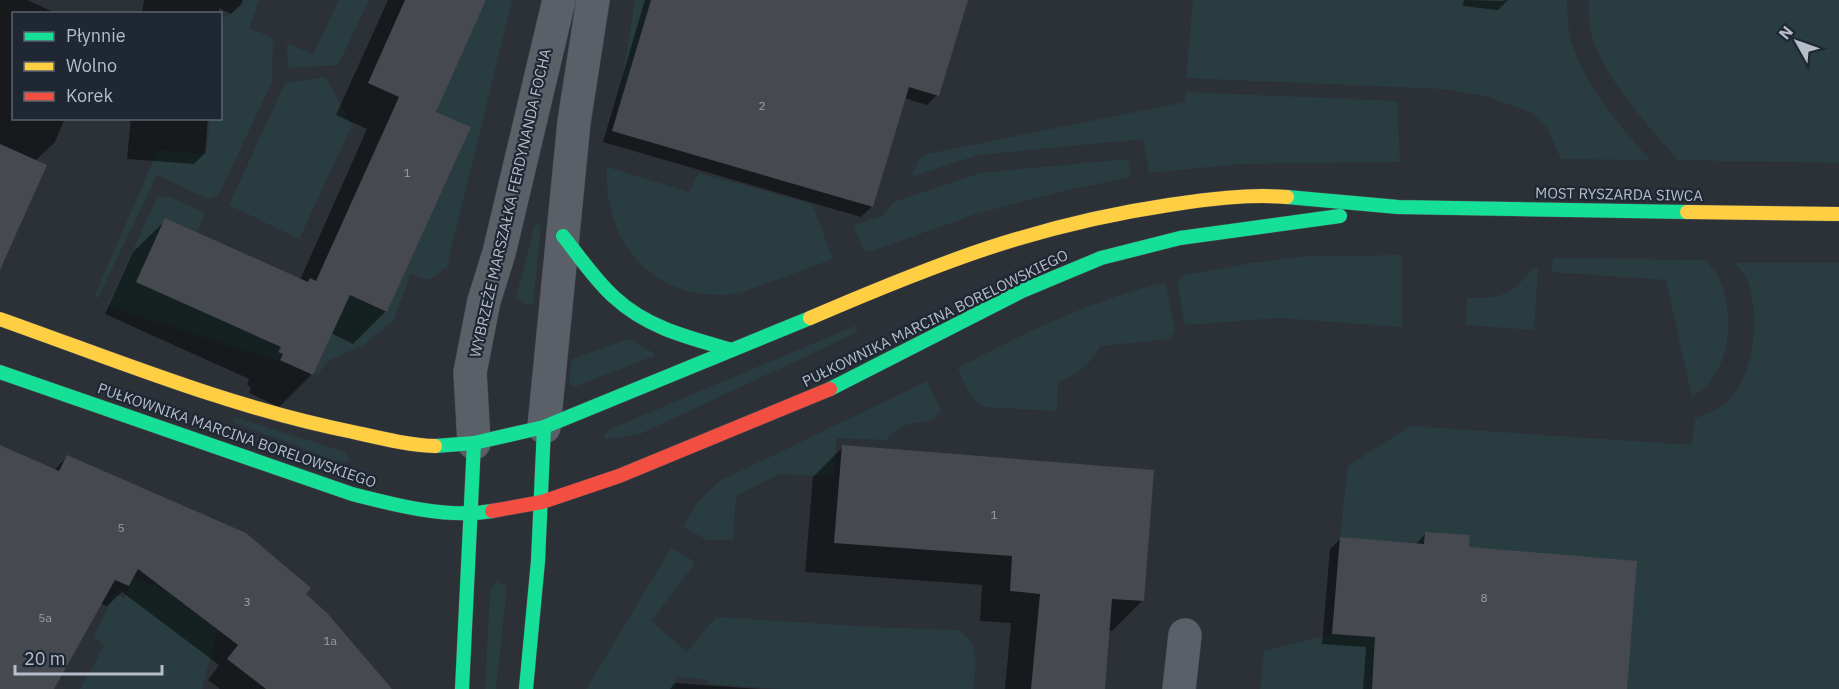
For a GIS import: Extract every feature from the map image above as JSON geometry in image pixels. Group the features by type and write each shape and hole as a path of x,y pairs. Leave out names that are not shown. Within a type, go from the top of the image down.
{"main road":[{"name":"PUŁKOWNIKA MARCINA BORELOWSKIEGO","path":"0,319 230,400 316,425 432,446 474,443 544,427 862,296 988,248 1079,223 1143,208 1262,195 1398,207"},
{"name":"PUŁKOWNIKA MARCINA BORELOWSKIEGO","path":"0,372 352,494 396,505 471,515 542,502 619,476 846,382 1022,291 1101,258 1180,238 1398,207"},
{"name":"MOST RYSZARDA SIWCA","path":"1398,207 1839,214"},
{"path":"563,236 613,297 633,312 671,333 732,350"},
{"path":"526,689 542,502 544,427"},
{"name":"WYBRZEŻE MARSZAŁKA FERDYNANDA FOCHA","path":"462,689 474,443"}],"street":[{"name":"WYBRZEŻE MARSZAŁKA FERDYNANDA FOCHA","path":"474,443 470,372 484,301 499,253 559,0"},
{"path":"544,427 574,122 593,0"},
{"path":"1179,689 1185,635"}],"shaded area":[{"path":"244,0 259,0 249,28 273,38 272,82 218,196 208,199 157,175 98,298 94,297 158,150 206,154 210,120 222,120 222,19 243,4"},
{"path":"339,0 369,0 338,65 291,68 288,65 287,43 313,54"},
{"path":"486,0 512,0 447,267 429,280 410,274 394,320 362,346 329,360 318,374 107,306 157,198 168,196 205,213 197,232 165,218 281,347 279,353 316,369 350,295 387,312 471,127 436,112"},
{"path":"635,0 651,0 615,124"},
{"path":"1193,0 1567,0 1570,38 1581,65 1597,95 1650,160 1561,159 1548,129 1532,113 1486,96 1442,89 1186,78"},
{"path":"1589,0 1839,0 1839,163 1678,160 1629,102 1607,70 1592,37"},
{"path":"325,77 352,125 299,239 229,205 285,83"},
{"path":"1186,92 1397,101 1400,162 1239,164 1149,173 1143,139 978,155 911,177 920,157 927,154 1185,102"},
{"path":"1128,159 1131,177 1059,192 976,214 869,252 863,249 853,225 882,216 894,202 980,173"},
{"path":"607,167 689,192 699,173 812,204 833,259 740,293 711,295 684,290 661,280 641,264 626,245 615,222 608,196"},
{"path":"535,225 541,225 533,305 525,304 516,297"},
{"path":"1402,255 1402,327 1280,318 1185,325 1177,281 1184,275 1252,263 1311,256"},
{"path":"1553,258 1706,260 1715,271 1724,294 1728,327 1722,360 1705,387 1692,397 1666,280 1552,272"},
{"path":"1734,263 1839,263 1839,689 1260,689 1264,651 1332,634 1348,466 1410,426 1692,445 1695,418 1717,409 1728,401 1745,375 1750,359 1754,325 1751,292 1746,277"},
{"path":"1533,268 1538,268 1534,330 1466,325 1467,298 1505,294 1512,290"},
{"path":"1165,282 1175,331 1169,339 1100,346 1083,368 1058,382 1057,411 984,407 968,390 958,368 1008,342 1085,308"},
{"path":"855,326 858,332 640,434 607,439 603,437 608,430"},
{"path":"628,339 654,353 654,356 574,387 571,386 569,382 572,359"},
{"path":"927,381 941,410 933,420 901,427 887,440 837,438 833,477 779,474 736,496 733,540 707,540 683,527 697,503 720,481"},
{"path":"235,417 345,452 350,459 346,463 333,460 233,422"},
{"path":"671,548 692,560 694,565 651,621 687,652 716,617 957,630 965,635 973,648 976,664 973,689 782,689 708,684 708,680 676,676 674,689 586,689"},
{"path":"134,577 168,591 217,630 202,689 80,689 104,646 94,637 114,594 125,598"},
{"path":"497,582 506,586 506,596 496,689 485,689 490,593 491,587"}],"building":[{"path":"405,0 486,0 436,112 471,127 387,312 350,295 313,375 280,360 283,354 278,352 281,347 136,282 165,218 308,282 310,278 316,281 399,97 368,83"},
{"path":"651,0 968,0 939,96 909,87 873,207 612,131"},
{"path":"0,144 47,165 0,270"},
{"path":"0,445 59,471 67,455 246,533 311,588 306,594 328,614 392,689 266,689 227,659 238,645 138,569 129,586 115,580 54,689 0,689"},
{"path":"842,445 1154,470 1144,601 1112,599 1105,689 1031,689 1040,594 1010,591 1012,556 834,543"},
{"path":"1425,532 1470,535 1469,547 1637,561 1627,689 1372,689 1375,637 1332,634 1340,537 1424,544"}],"traffic: fast":[{"path":"1287,197 1398,207 1687,212"},
{"path":"830,389 1022,291 1101,258 1180,238 1340,216"},
{"path":"563,236 600,283 640,317 670,331 732,350"},
{"path":"435,446 474,443 544,427 810,318"},
{"path":"0,372 352,494 440,512 492,511"},
{"path":"526,689 538,561 544,427"},
{"path":"462,689 474,443"}],"traffic: slow":[{"path":"810,318 943,264 1055,228 1123,213 1198,201 1243,197 1287,197"},
{"path":"1687,212 1839,214"},
{"path":"0,319 175,382 263,410 384,439 435,446"}],"traffic: jam":[{"path":"492,511 542,502 619,476 830,389"}]}
